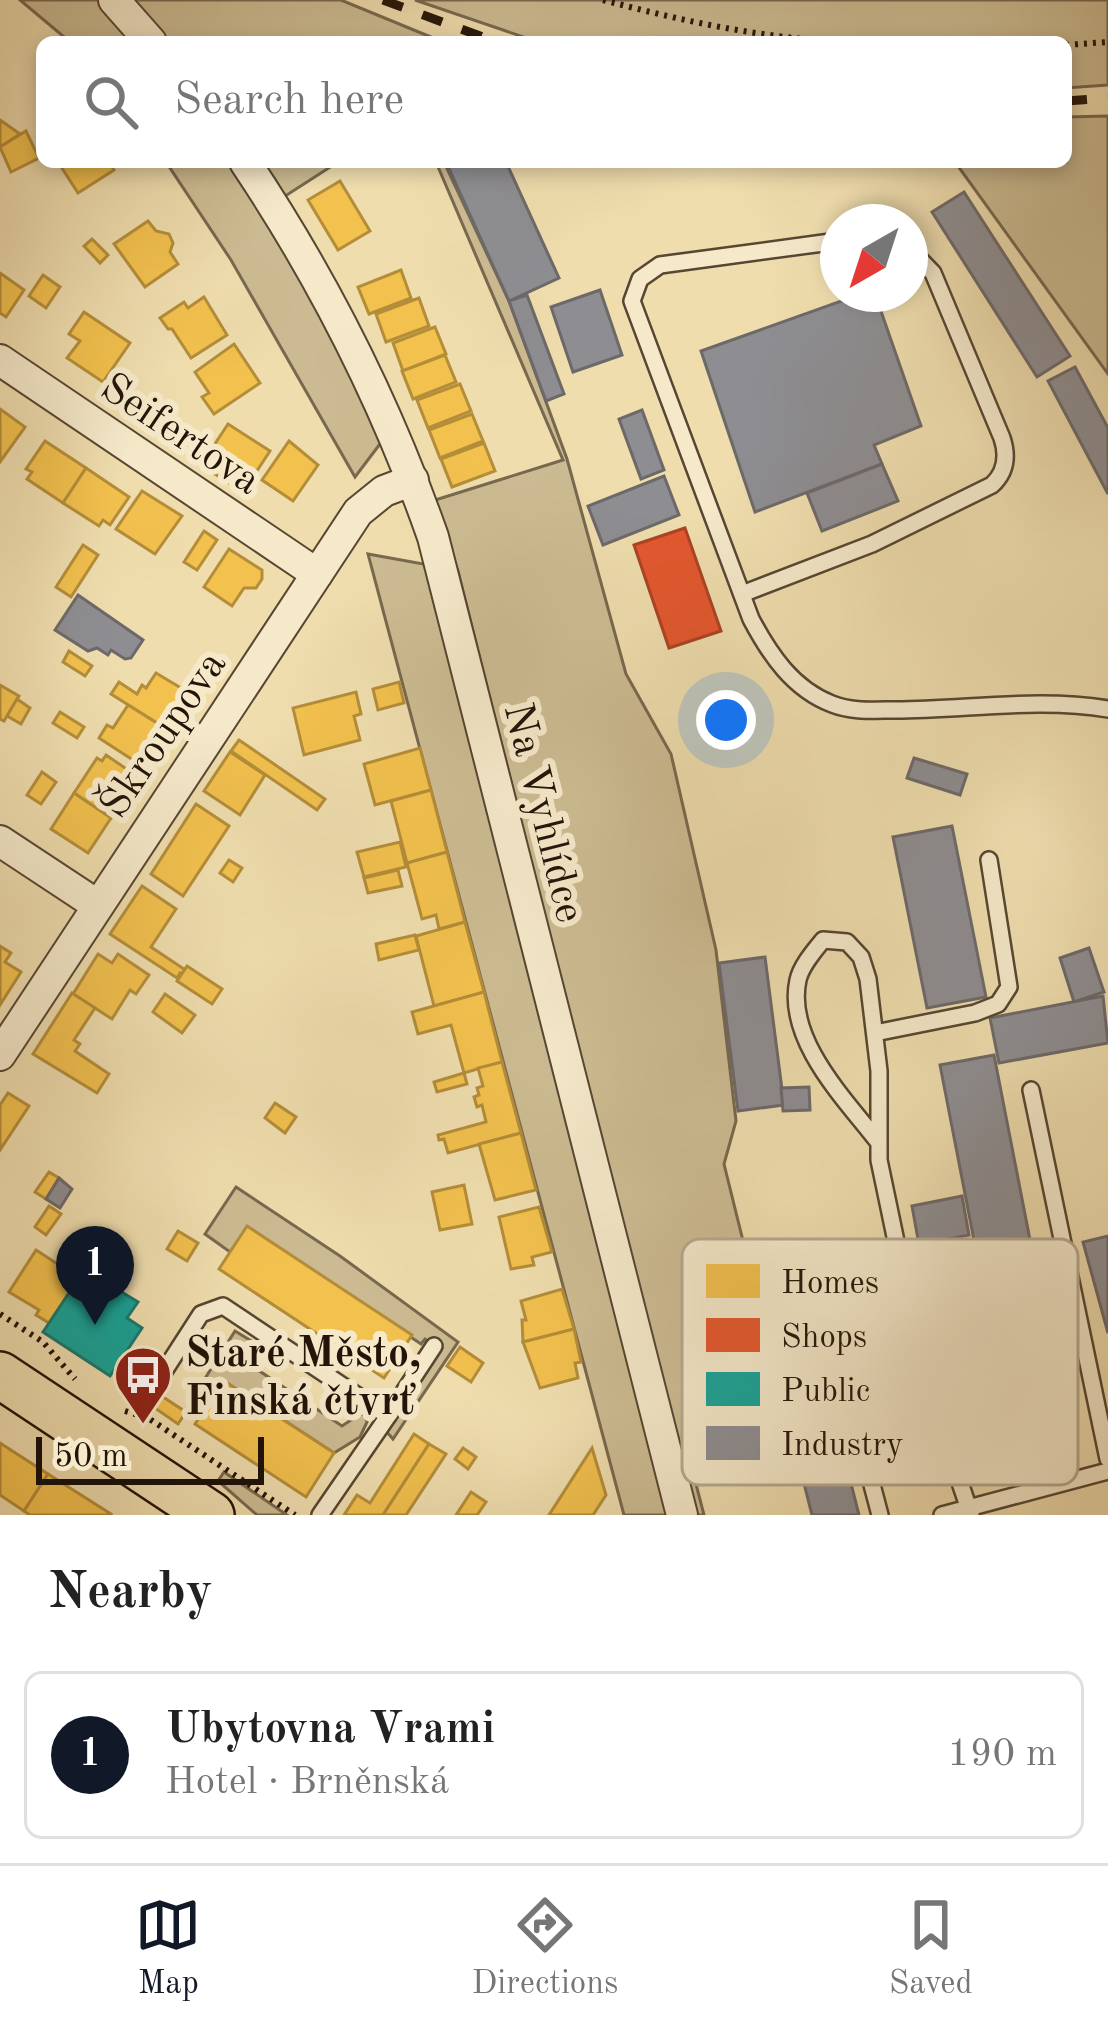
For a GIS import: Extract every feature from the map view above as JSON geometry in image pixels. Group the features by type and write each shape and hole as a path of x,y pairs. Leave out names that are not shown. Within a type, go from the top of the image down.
{"main road":[{"path":"0,1375 211,1515"}],"street":[{"path":"114,0 146,36"},
{"name":"Na Vyhlídce","path":"249,168 354,345 433,537 682,1515"},
{"name":"Seifertova","path":"0,360 317,574"},
{"name":"Škroupova","path":"0,1054 358,512 384,491 413,480"},
{"path":"0,841 98,905"}],"lane":[{"path":"820,243 660,265 640,279 632,301 757,632 780,667 818,698 849,710 1054,705 1108,710"},
{"path":"742,595 872,544 992,485 1003,470 1006,448 928,268"},
{"path":"874,1033 998,1004 1009,987 989,860"},
{"path":"879,1143 819,1064 799,1018 798,979 823,940 848,942 861,957 879,1071 879,1143 878,1160 895,1239"},
{"path":"1031,1090 1062,1239"},
{"path":"150,1394 201,1314 224,1306 388,1416"},
{"path":"1078,1315 1108,1459"},
{"path":"320,1515 434,1346"},
{"path":"1078,1480 1108,1471"},
{"path":"872,1485 880,1515"},
{"path":"942,1515 970,1512 1061,1485"}],"path":[{"path":"603,0 658,15 788,36"},
{"path":"1072,45 1108,42"}],"shaded area":[{"path":"20,0 118,0 148,36 63,36"},
{"path":"121,0 341,0 428,36 155,36"},
{"path":"415,0 1108,0 1108,85 1072,88 1072,36 520,36"},
{"path":"1108,116 1108,374 959,168 1072,168 1072,117"},
{"path":"170,168 236,168 273,223 386,436 355,477 231,260"},
{"path":"258,168 329,168 279,200"},
{"path":"439,168 447,168 509,301 567,459 626,674 671,754 716,950 736,1121 724,1164 743,1239 682,1239 682,1463 458,571 432,501 563,460"},
{"path":"368,554 429,565 677,1515 624,1515"},
{"path":"236,1187 458,1342 393,1439 386,1431 439,1350 425,1339 421,1344 248,1227 230,1252 205,1234"},
{"path":"235,1331 253,1342 237,1356 342,1426 365,1415 360,1437 334,1453 224,1381 198,1419 185,1410"},
{"path":"224,1472 287,1515 257,1515 218,1481"},
{"path":"687,1485 696,1485 704,1515 695,1515"}],"building: Homes":[{"path":"0,120 20,134 0,147"},
{"path":"26,131 36,160 11,172 0,147"},
{"path":"62,168 113,168 114,170 78,193"},
{"path":"340,181 370,231 338,250 308,200"},
{"path":"148,221 156,231 169,234 170,252 178,264 145,287 114,244"},
{"path":"92,239 108,255 100,263 84,246"},
{"path":"401,270 411,298 369,314 358,287"},
{"path":"0,273 24,290 6,317 0,313"},
{"path":"43,275 60,287 46,308 29,296"},
{"path":"204,297 227,335 191,358 160,318 184,302 188,308"},
{"path":"419,298 429,326 386,342 376,314"},
{"path":"84,312 130,343 103,382 67,358 80,341 69,334"},
{"path":"435,327 446,354 403,371 393,343"},
{"path":"234,344 260,383 214,414 202,397 209,393 195,372"},
{"path":"445,355 456,382 413,399 402,371"},
{"path":"460,384 471,411 428,428 417,400"},
{"path":"0,409 25,427 0,462"},
{"path":"472,414 483,441 440,458 429,430"},
{"path":"228,424 270,451 243,492 201,465"},
{"path":"45,441 86,468 63,503 27,479 32,472 26,469"},
{"path":"289,441 318,465 293,501 262,480"},
{"path":"484,443 495,471 452,487 441,459"},
{"path":"86,468 129,497 110,525 103,520 99,526 63,503"},
{"path":"142,491 182,516 155,554 116,529"},
{"path":"204,531 217,540 197,570 184,562"},
{"path":"83,545 98,555 71,597 56,587"},
{"path":"229,549 262,570 256,588 244,588 232,606 204,587"},
{"path":"69,651 92,666 85,676 63,662"},
{"path":"156,673 191,694 168,730 111,694 119,682 137,694"},
{"path":"399,682 404,703 378,710 373,689"},
{"path":"0,685 19,696 4,721 0,719"},
{"path":"356,692 361,714 354,716 360,740 304,755 293,708"},
{"path":"17,699 30,708 21,724 7,716"},
{"path":"128,705 168,730 146,763 138,758 136,762 99,738 107,725 113,728"},
{"path":"60,712 84,727 77,738 53,723"},
{"path":"239,740 325,799 317,810 231,751"},
{"path":"420,748 431,790 375,805 364,764"},
{"path":"230,752 265,775 240,815 204,791"},
{"path":"106,755 128,770 125,776 134,783 111,818 74,793 97,758 102,761"},
{"path":"42,772 56,782 41,804 27,795"},
{"path":"431,790 447,852 407,863 391,801"},
{"path":"74,793 111,818 88,853 51,829"},
{"path":"196,804 229,826 183,896 151,874"},
{"path":"400,842 406,867 364,877 357,852"},
{"path":"447,852 465,922 439,929 436,915 422,919 407,863"},
{"path":"229,860 242,868 233,882 220,873"},
{"path":"398,870 402,886 368,893 364,878"},
{"path":"142,886 176,909 151,947 187,971 177,978 110,934"},
{"path":"465,922 484,992 434,1006 416,936"},
{"path":"415,935 419,950 379,960 376,944"},
{"path":"0,946 11,953 5,962 21,972 0,1005"},
{"path":"98,954 112,963 118,954 149,975 136,994 130,990 112,1019 73,994"},
{"path":"187,966 222,989 212,1004 177,981"},
{"path":"484,992 502,1062 464,1073 451,1025 418,1034 412,1012"},
{"path":"72,993 95,1008 74,1040 80,1044 75,1051 109,1074 97,1093 33,1054"},
{"path":"165,994 195,1015 182,1033 153,1012"},
{"path":"502,1062 521,1133 448,1153 438,1135 486,1122 482,1105 477,1107 474,1097 483,1086 478,1068"},
{"path":"464,1073 467,1084 437,1092 434,1082"},
{"path":"8,1093 29,1106 0,1150 0,1105"},
{"path":"275,1103 296,1117 285,1133 265,1118"},
{"path":"521,1133 536,1190 495,1200 479,1144"},
{"path":"49,1172 59,1178 46,1199 35,1192"},
{"path":"464,1185 472,1224 440,1230 432,1192"},
{"path":"49,1206 61,1214 46,1235 35,1227"},
{"path":"539,1207 552,1252 532,1257 534,1265 511,1269 499,1217"},
{"path":"247,1226 412,1335 384,1378 219,1269"},
{"path":"178,1231 198,1243 187,1261 167,1249"},
{"path":"36,1250 79,1278 49,1323 36,1315 39,1310 9,1292"},
{"path":"562,1289 574,1329 523,1342 522,1320 526,1320 521,1301"},
{"path":"574,1329 581,1362 575,1363 578,1378 540,1388 523,1342"},
{"path":"460,1347 483,1363 471,1382 447,1366"},
{"path":"224,1381 334,1453 306,1497 195,1424"},
{"path":"160,1395 186,1412 178,1424 152,1406"},
{"path":"414,1434 429,1444 383,1515 344,1515 357,1495 370,1503"},
{"path":"0,1443 48,1474 24,1511 0,1495"},
{"path":"429,1444 446,1454 406,1515 383,1515"},
{"path":"463,1448 476,1457 468,1469 455,1459"},
{"path":"592,1448 606,1495 593,1515 549,1515"},
{"path":"48,1474 111,1514 30,1515 24,1511"},
{"path":"471,1492 486,1502 477,1515 456,1515"}],"building: Shops":[{"path":"685,528 721,631 669,648 634,545"}],"building: Public":[{"path":"75,1284 104,1304 115,1288 138,1302 127,1318 142,1328 110,1376 43,1332"}],"building: Industry":[{"path":"449,168 509,168 559,278 509,301"},
{"path":"964,192 1070,356 1037,377 932,212"},
{"path":"600,290 622,355 573,372 551,307"},
{"path":"527,295 564,394 546,401 509,301"},
{"path":"820,309 881,312 921,426 874,445 882,464 755,512 701,351"},
{"path":"1075,367 1108,428 1108,494 1048,381"},
{"path":"642,410 664,470 641,479 619,419"},
{"path":"882,464 898,501 822,531 807,493"},
{"path":"664,476 679,515 603,545 588,506"},
{"path":"78,595 143,640 131,658 111,650 108,655 97,648 88,651 55,630"},
{"path":"914,758 967,774 960,795 907,778"},
{"path":"952,826 986,997 927,1008 893,837"},
{"path":"1089,948 1104,992 1074,1002 1060,958"},
{"path":"765,957 784,1105 738,1111 719,963"},
{"path":"1103,996 1108,1043 999,1063 990,1018"},
{"path":"994,1055 1030,1239 974,1239 940,1065"},
{"path":"809,1087 810,1110 783,1111 781,1088"},
{"path":"59,1178 72,1189 60,1208 46,1199"},
{"path":"962,1196 969,1235 918,1239 912,1206"},
{"path":"1108,1236 1108,1333 1083,1242"},
{"path":"804,1485 851,1485 859,1515 812,1515"}],"railway":[{"path":"383,0 480,36"},
{"path":"1072,101 1108,98"}],"place":[{"name":"Ubytovna Vrami","path":"95,1325"},
{"name":"Staré Město, Finská čtvrť","path":"143,1426"}]}
